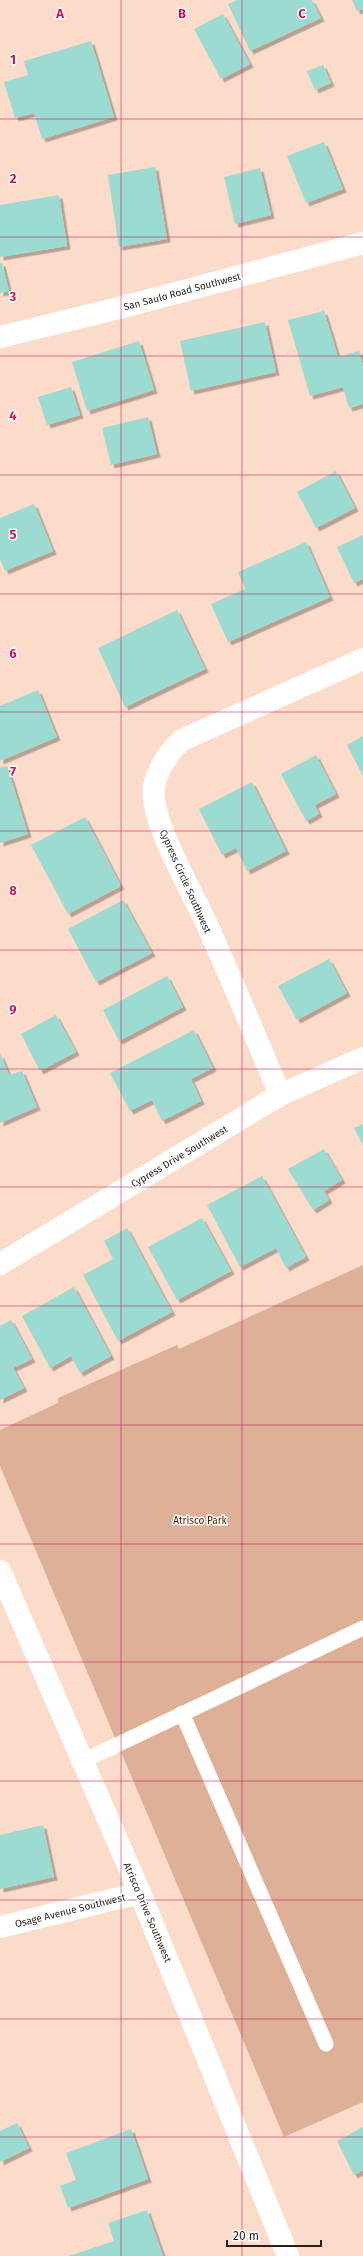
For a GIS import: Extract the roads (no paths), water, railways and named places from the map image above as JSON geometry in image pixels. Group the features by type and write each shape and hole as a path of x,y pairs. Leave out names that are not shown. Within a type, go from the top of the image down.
{"street":[{"name":"San Saulo Road Southwest","path":"0,337 131,305 363,243"},
{"name":"Cypress Circle Southwest","path":"280,1095 169,844 156,808 154,786 168,753 182,740 363,659"},
{"name":"Cypress Drive Southwest","path":"0,1264 280,1095 363,1058"},
{"name":"Atrisco Drive Southwest","path":"0,1571 140,1892 288,2256"},
{"name":"Osage Avenue Southwest","path":"0,1927 140,1892"}],"lane":[{"path":"83,1761 363,1628"},
{"path":"182,1713 326,2044"}],"park label":[{"name":"Atrisco Park","path":"200,1520"}]}
